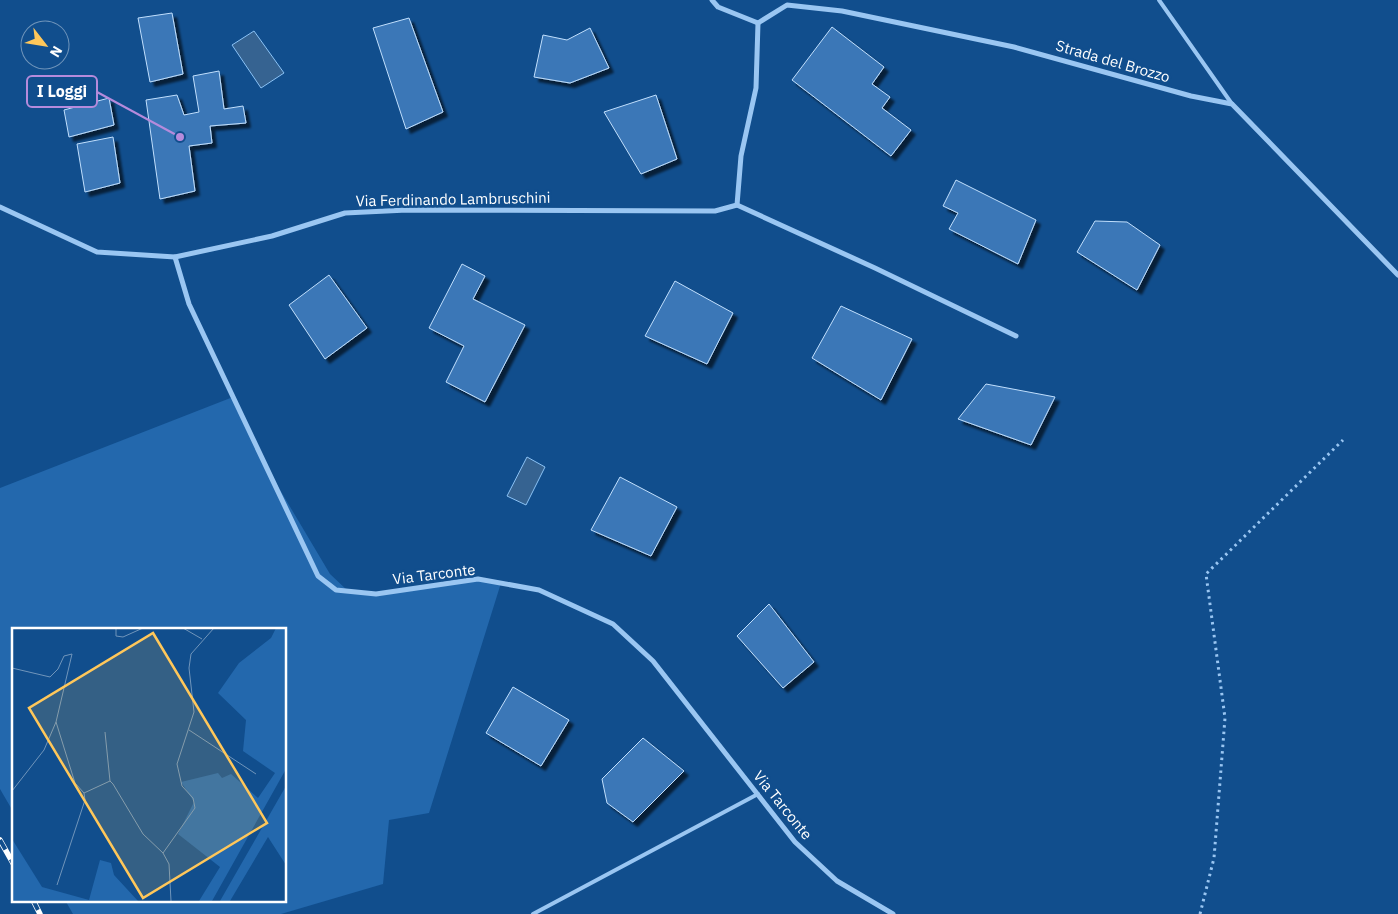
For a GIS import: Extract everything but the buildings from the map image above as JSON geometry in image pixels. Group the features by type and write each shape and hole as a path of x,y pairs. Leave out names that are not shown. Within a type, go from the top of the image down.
{"street":[{"path":"712,0 718,7 758,23 756,88 740,156 737,205 875,268 1016,336"},
{"name":"Strada del Brozzo","path":"758,23 787,5 842,11 1014,47 1191,96 1232,104"},
{"path":"1232,104 1398,275"},
{"name":"Via Ferdinando Lambruschini","path":"0,207 97,252 175,257 272,236 345,213 407,210 715,211 737,205"},
{"name":"Via Tarconte","path":"175,257 189,304 318,576 336,590 376,594 478,579 486,580 538,590 613,624 653,661 796,842 837,880 893,914"}],"lane":[{"path":"1159,0 1232,104"},
{"path":"533,914 758,794"}],"path":[{"path":"1200,914 1214,858 1225,718 1206,574 1343,440"}],"shaded area":[{"path":"254,31 284,73 261,88 232,45"},
{"path":"233,397 264,463 330,574 348,591 376,594 478,579 501,583 429,813 389,820 383,884 281,914 73,914 66,902 286,902 286,628 12,628 12,810 0,789 0,488"},
{"path":"527,457 545,467 526,505 507,496"}],"railway":[{"path":"0,840 12,861"},
{"path":"34,902 40,914"}],"place":[{"name":"I Loggi","path":"180,137"}]}
